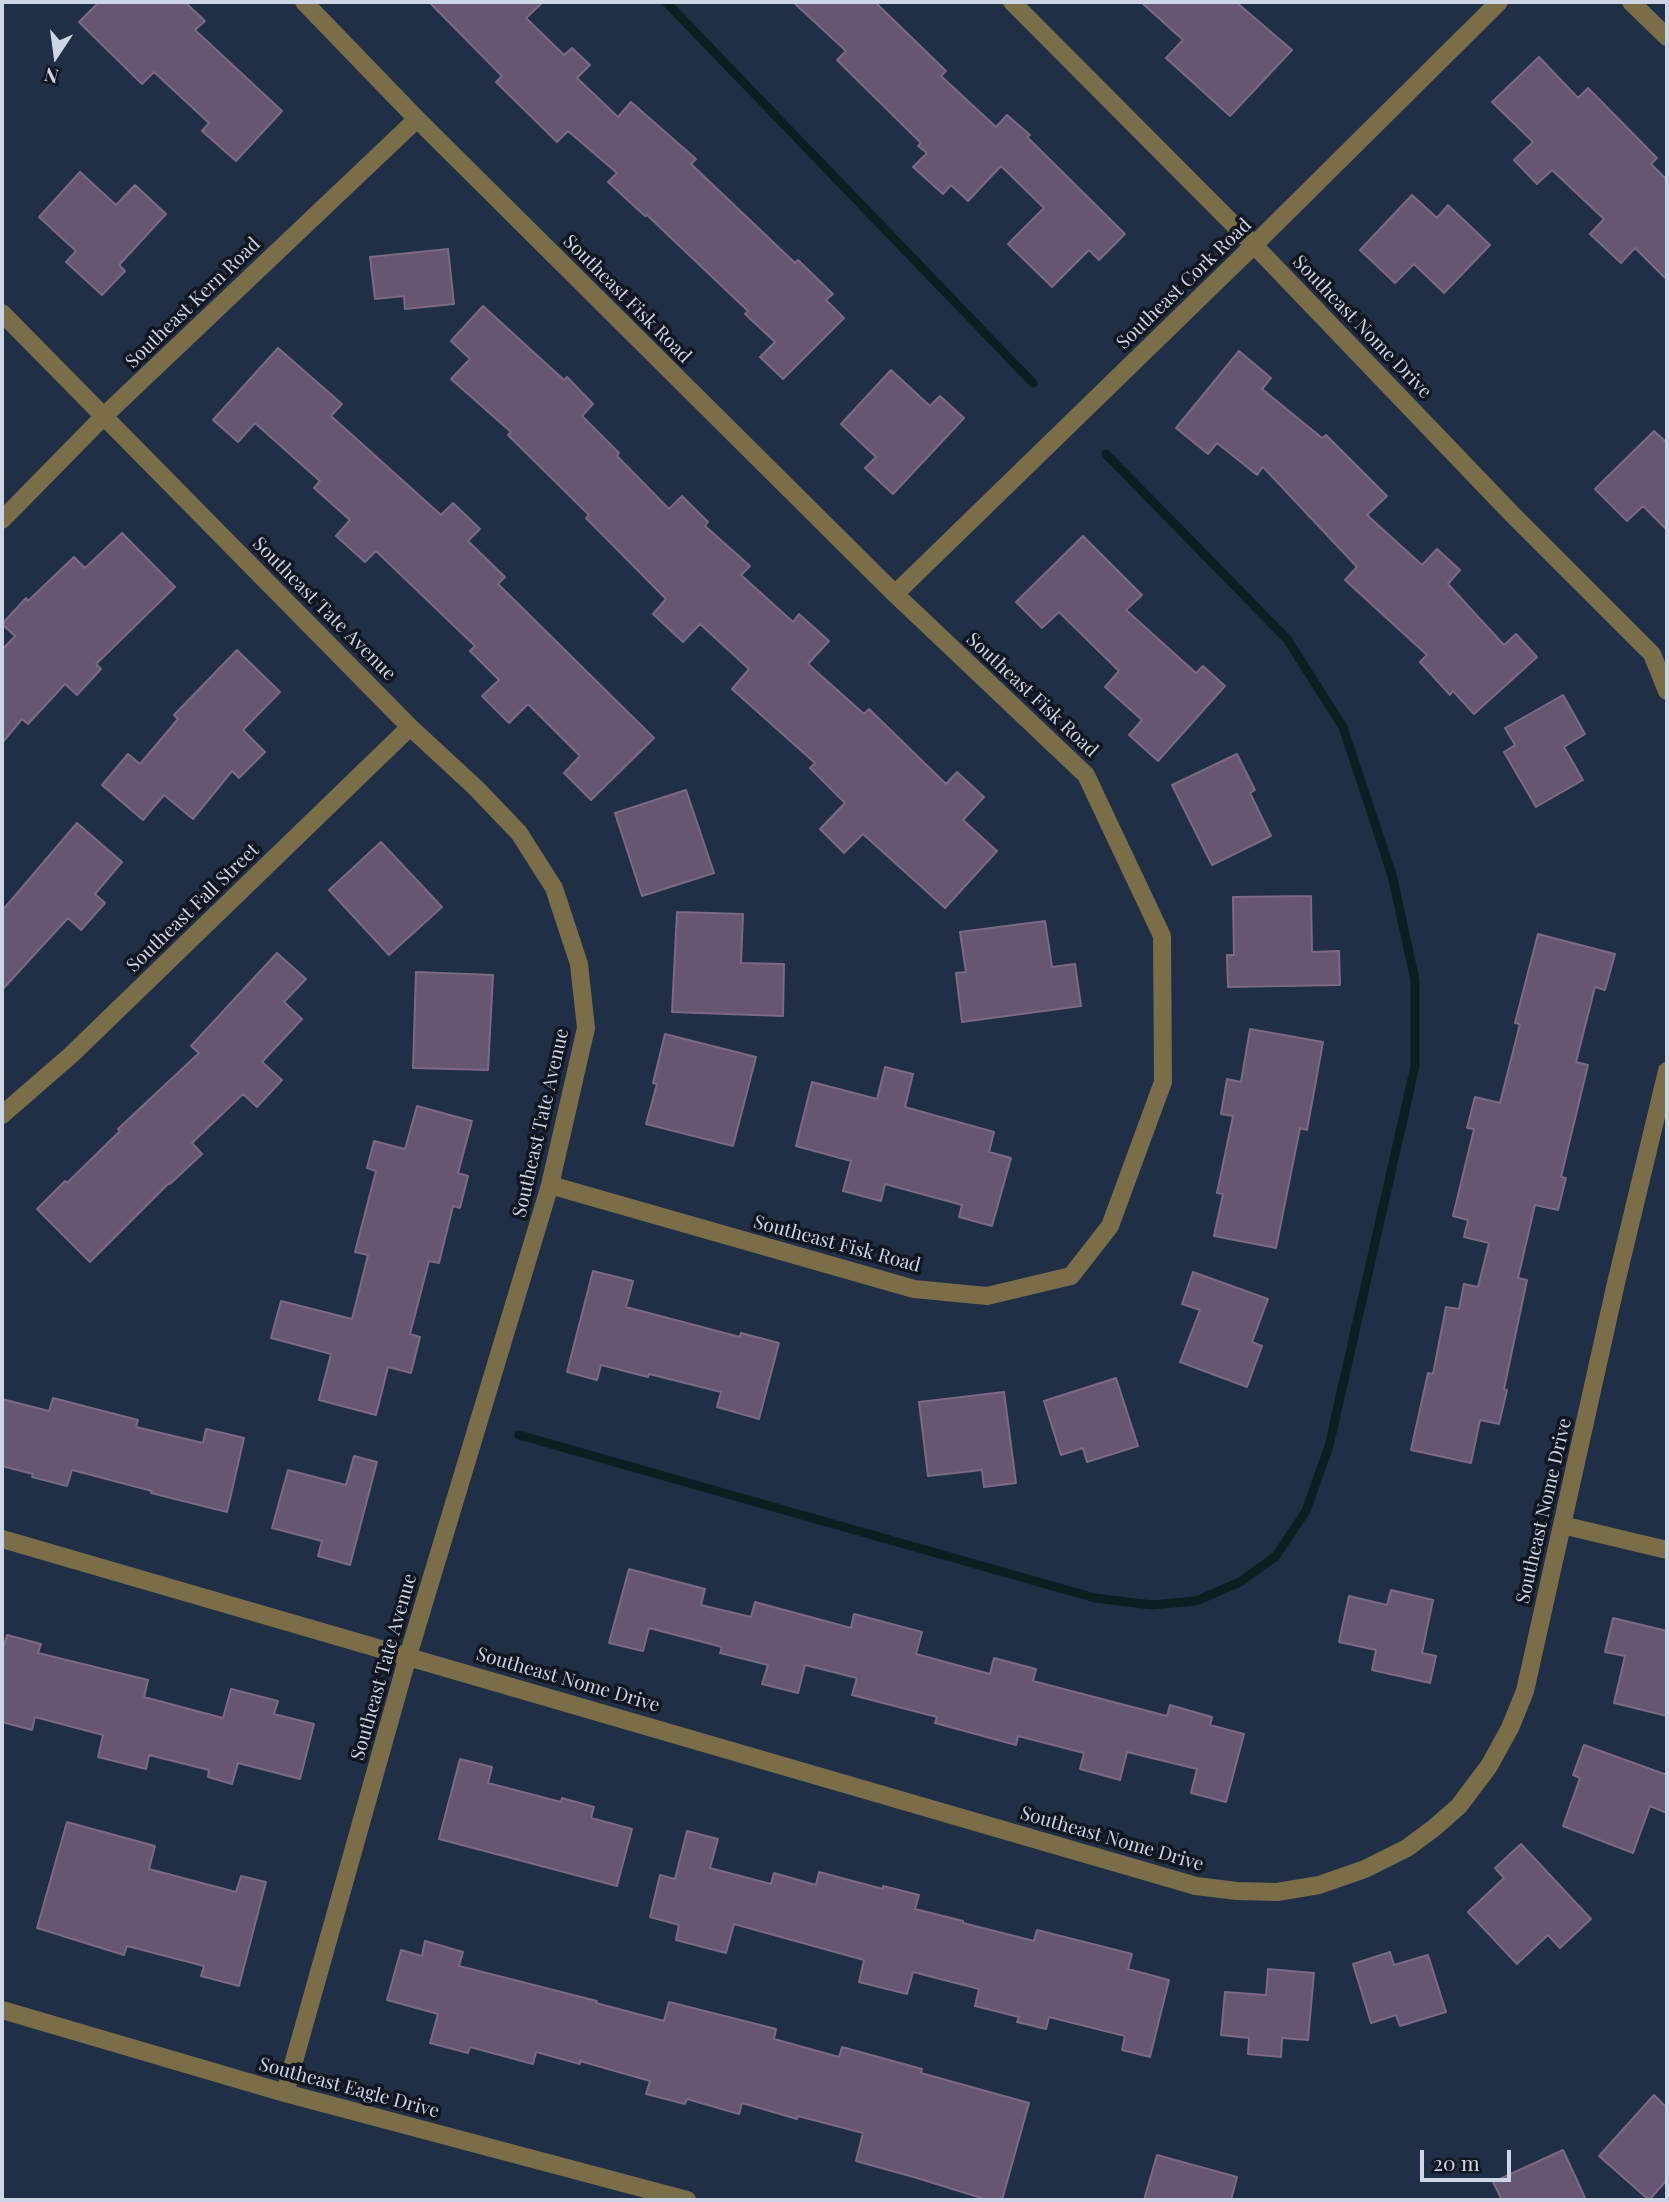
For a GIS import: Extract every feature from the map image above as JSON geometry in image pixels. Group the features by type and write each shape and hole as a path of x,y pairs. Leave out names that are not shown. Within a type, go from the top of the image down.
{"street":[{"name":"Southeast Fisk Road","path":"304,2 417,119 895,594 1086,775 1162,936 1163,1082 1110,1226 1071,1276 987,1296 914,1289 550,1185"},
{"name":"Southeast Nome Drive","path":"1012,2 1254,245 1511,513 1652,654 1667,691"},
{"name":"Southeast Cork Road","path":"895,594 1499,2"},
{"path":"1631,2 1667,37"},
{"name":"Southeast Kern Road","path":"2,520 104,416 417,119"},
{"name":"Southeast Tate Avenue","path":"2,313 519,834 554,888 579,964 586,1028 550,1185 408,1656 285,2093"},
{"name":"Southeast Fall Street","path":"2,1115 71,1055 410,727"},
{"name":"Southeast Nome Drive","path":"2,1539 1196,1886 1277,1892 1319,1885 1365,1869 1407,1848 1434,1828 1459,1806 1489,1766 1510,1728 1525,1691 1616,1283 1667,1071"},
{"path":"1562,1525 1667,1550"},
{"name":"Southeast Eagle Drive","path":"2,2010 285,2093 687,2200"}],"building":[{"path":"99,2 185,2 205,21 195,30 282,111 236,161 202,131 209,123 154,72 142,84 79,22"},
{"path":"429,2 543,2 526,18 564,55 572,48 590,65 577,78 618,117 631,102 696,159 691,164 795,263 798,260 833,294 826,300 844,318 783,379 760,357 775,342 745,314 748,311 647,215 608,182 617,173 568,131 557,142 496,82 502,76"},
{"path":"793,2 875,2 946,71 941,76 996,127 1007,115 1030,135 1027,137 1125,234 1099,260 1089,250 1052,287 1008,244 1044,208 1001,166 968,201 951,185 943,194 913,167 927,153 918,146 921,143 837,60 846,51"},
{"path":"1141,2 1236,2 1292,50 1230,116 1166,58 1183,40"},
{"path":"1539,57 1578,98 1588,88 1657,158 1651,164 1667,180 1667,280 1635,248 1621,263 1590,234 1604,219 1552,170 1537,184 1514,160 1533,142 1492,102"},
{"path":"80,172 116,205 135,185 166,214 119,265 125,271 102,295 66,262 76,251 39,217"},
{"path":"1412,195 1437,218 1448,205 1490,245 1444,293 1414,264 1395,283 1360,250"},
{"path":"448,249 454,304 405,309 404,296 375,299 370,257"},
{"path":"483,306 564,380 567,377 593,404 582,416 669,509 682,496 708,522 705,526 750,566 741,575 793,622 799,614 829,641 808,664 864,714 869,709 946,784 957,772 984,797 963,820 997,851 945,908 863,834 844,853 820,829 845,803 810,768 815,763 732,689 749,669 700,624 683,642 653,614 666,599 586,518 589,515 508,435 511,432 451,379 470,359 451,341"},
{"path":"278,348 342,404 331,416 441,515 453,503 480,529 468,541 505,577 498,584 654,738 591,800 564,773 580,756 528,704 509,723 482,696 499,680 470,651 475,646 376,551 365,562 336,536 350,520 314,488 320,481 255,423 238,442 213,420"},
{"path":"1239,351 1271,378 1262,389 1322,438 1326,435 1387,496 1367,515 1422,565 1437,549 1460,570 1448,584 1504,645 1516,634 1537,657 1474,714 1453,691 1450,695 1420,662 1427,655 1345,580 1357,567 1263,467 1257,475 1217,443 1208,454 1176,428"},
{"path":"891,370 930,406 940,396 964,418 893,494 865,468 876,457 841,424"},
{"path":"1654,431 1667,443 1667,530 1643,506 1627,521 1595,489"},
{"path":"122,533 175,587 96,664 101,669 77,695 65,684 28,724 22,719 2,743 2,650 15,636 2,624 26,598 28,601 74,557 85,568"},
{"path":"1083,536 1142,595 1126,610 1196,673 1203,666 1225,686 1158,761 1129,735 1142,720 1105,687 1119,671 1059,612 1042,628 1016,602"},
{"path":"237,650 280,692 243,730 265,752 239,778 232,771 193,819 164,795 143,820 102,785 128,754 140,764 178,719 174,715"},
{"path":"1563,695 1585,734 1564,747 1583,780 1536,807 1504,752 1515,745 1505,728"},
{"path":"1237,754 1255,790 1250,793 1271,836 1212,865 1172,785"},
{"path":"686,790 714,873 642,896 615,813"},
{"path":"77,823 122,862 95,894 105,903 81,930 68,918 2,990 2,911"},
{"path":"381,842 442,907 389,955 329,890"},
{"path":"1311,896 1312,952 1339,951 1340,985 1228,987 1227,955 1234,955 1233,897"},
{"path":"677,912 743,914 741,963 784,964 783,1016 672,1012"},
{"path":"1045,921 1052,967 1075,964 1081,1006 962,1022 956,973 966,972 960,932"},
{"path":"1538,934 1615,954 1605,990 1595,987 1576,1062 1588,1065 1561,1177 1566,1178 1558,1210 1535,1205 1518,1278 1527,1280 1499,1424 1480,1420 1471,1463 1411,1450 1428,1373 1433,1374 1446,1307 1459,1309 1464,1284 1478,1287 1489,1243 1464,1237 1468,1220 1453,1216 1474,1129 1467,1128 1475,1097 1500,1103 1520,1024 1515,1023"},
{"path":"277,953 306,979 284,1002 302,1019 262,1062 282,1080 257,1107 243,1094 192,1143 202,1154 90,1262 37,1209 199,1053 191,1046"},
{"path":"416,972 493,975 488,1070 413,1068"},
{"path":"1250,1029 1323,1042 1307,1130 1300,1128 1276,1248 1214,1236 1223,1194 1217,1193 1233,1116 1221,1114 1227,1079 1241,1082"},
{"path":"665,1034 756,1057 733,1146 646,1124 657,1084 653,1083"},
{"path":"885,1067 913,1074 905,1107 994,1132 989,1152 1011,1158 992,1226 959,1217 962,1205 885,1184 881,1201 843,1191 851,1161 796,1146 812,1082 877,1099"},
{"path":"417,1106 472,1121 458,1173 468,1176 460,1208 453,1206 439,1263 429,1261 410,1334 420,1337 411,1373 388,1367 376,1415 319,1400 331,1354 271,1338 281,1301 352,1319 368,1255 355,1252 376,1171 367,1168 374,1141 405,1149"},
{"path":"593,1271 633,1281 626,1307 740,1337 741,1333 779,1343 759,1419 717,1407 721,1392 649,1374 648,1377 601,1365 597,1380 567,1372"},
{"path":"1193,1272 1268,1299 1252,1342 1262,1346 1247,1387 1180,1362 1200,1310 1182,1304"},
{"path":"1116,1378 1138,1446 1087,1462 1083,1448 1061,1455 1044,1401"},
{"path":"1004,1392 1016,1483 984,1487 982,1470 928,1476 919,1402"},
{"path":"53,1398 138,1420 136,1427 203,1443 206,1429 244,1438 227,1512 72,1470 67,1486 2,1466 2,1399 49,1411"},
{"path":"354,1456 377,1462 350,1565 318,1556 322,1541 272,1528 288,1470 346,1485"},
{"path":"629,1569 705,1589 701,1605 751,1617 755,1602 851,1628 854,1614 922,1632 916,1654 990,1674 994,1658 1036,1669 1033,1681 1167,1716 1170,1705 1212,1717 1210,1725 1244,1734 1226,1802 1191,1793 1197,1769 1127,1752 1120,1780 1080,1769 1084,1753 1018,1736 1016,1745 935,1723 937,1717 852,1695 857,1678 805,1665 798,1693 762,1684 768,1665 720,1653 722,1647 649,1628 643,1651 609,1643"},
{"path":"1391,1590 1433,1600 1422,1653 1436,1656 1430,1683 1372,1670 1376,1650 1339,1642 1349,1596 1387,1605"},
{"path":"1613,1618 1667,1631 1667,1716 1614,1703 1625,1656 1605,1652"},
{"path":"7,1635 41,1644 38,1653 148,1680 144,1697 223,1718 231,1689 278,1701 274,1714 314,1724 300,1779 238,1763 232,1784 208,1777 209,1770 149,1755 146,1769 98,1757 103,1735 35,1717 32,1730 2,1722 2,1653"},
{"path":"1584,1745 1667,1775 1667,1813 1650,1806 1633,1853 1563,1826 1580,1778 1573,1775"},
{"path":"460,1759 492,1767 488,1783 561,1802 562,1798 594,1807 591,1818 632,1829 617,1886 439,1839"},
{"path":"67,1822 155,1846 149,1869 236,1892 241,1876 266,1882 239,1986 201,1976 204,1966 127,1946 124,1955 37,1928"},
{"path":"687,1831 718,1839 710,1868 771,1884 774,1873 816,1885 819,1872 883,1889 883,1886 919,1895 915,1909 963,1923 1034,1941 1037,1930 1132,1954 1128,1969 1169,1980 1150,2057 1122,2050 1125,2036 1049,2017 1046,2029 1017,2022 1019,2017 975,2006 979,1989 913,1972 907,1994 859,1982 864,1960 734,1924 726,1953 676,1940 679,1925 650,1917 660,1875 675,1879"},
{"path":"1521,1844 1591,1919 1560,1948 1548,1935 1517,1964 1468,1912 1504,1878 1495,1868"},
{"path":"425,1941 463,1952 459,1966 597,2001 596,2003 664,2021 669,2002 776,2029 774,2039 839,2057 842,2047 922,2069 921,2073 1029,2103 1002,2200 988,2200 856,2161 863,2133 798,2116 797,2119 742,2103 739,2114 687,2099 685,2104 646,2094 650,2081 580,2061 580,2064 536,2052 533,2064 470,2047 468,2053 430,2043 438,2014 387,2000 401,1950 422,1956"},
{"path":"1390,1952 1394,1965 1428,1955 1446,2012 1400,2026 1396,2015 1371,2023 1353,1964"},
{"path":"1268,1969 1314,1973 1308,2040 1282,2038 1281,2057 1248,2054 1249,2038 1221,2035 1225,1992 1266,1995"},
{"path":"1654,2095 1667,2108 1667,2180 1649,2200 1599,2156"},
{"path":"1563,2150 1586,2200 1502,2200 1493,2182"},
{"path":"1157,2155 1237,2177 1231,2200 1144,2200"}],"waterway":[{"path":"666,2 1033,383"},
{"path":"519,1435 1095,1598 1152,1605 1196,1601 1240,1582 1276,1556 1306,1511 1329,1446 1415,1066 1415,980 1392,875 1343,727 1287,639 1106,454"}]}
